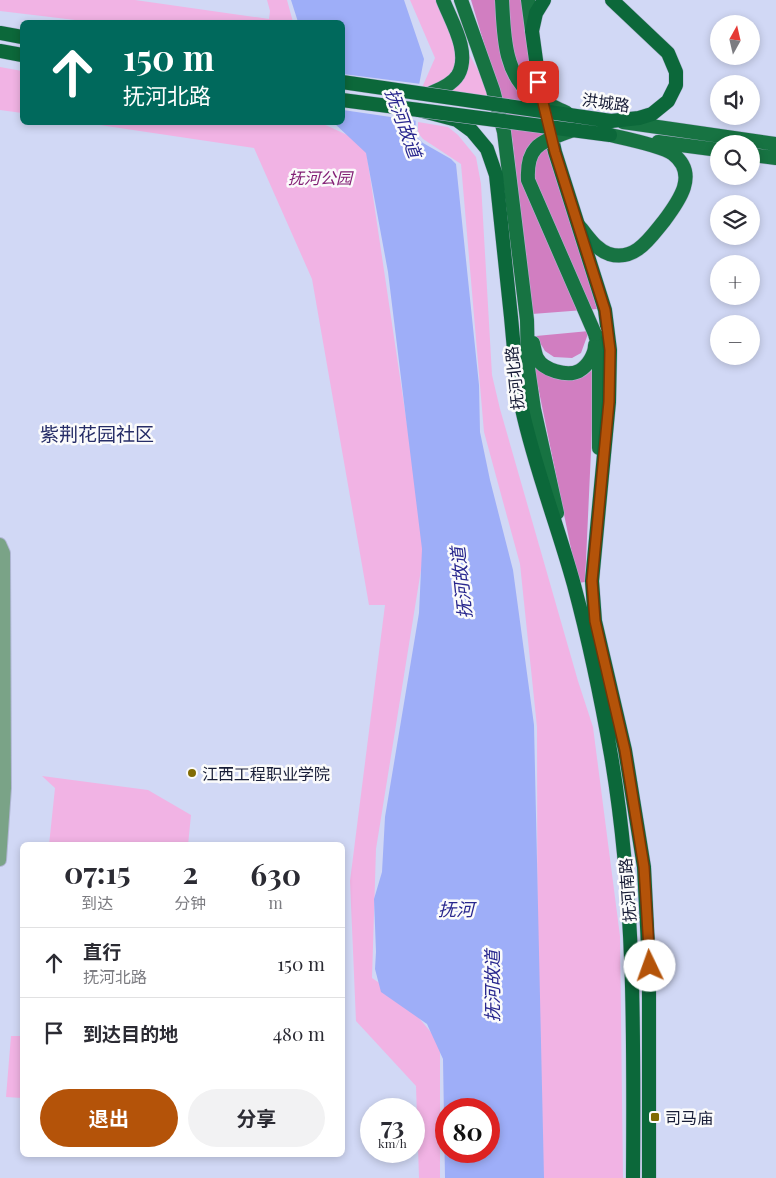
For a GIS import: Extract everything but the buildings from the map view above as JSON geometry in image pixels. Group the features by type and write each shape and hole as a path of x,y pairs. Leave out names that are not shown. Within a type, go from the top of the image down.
{"highway":[{"path":"544,0 536,12 532,31 538,82 555,152 605,310 610,350 609,402 599,502"},
{"path":"611,121 639,118 652,114 668,101 676,85 676,72 668,53 612,0"},
{"path":"0,33 20,37"},
{"path":"0,51 20,55"},
{"name":"洪城路","path":"345,82 611,121"},
{"name":"洪城路","path":"345,100 610,135"},
{"path":"419,110 457,120 472,131 487,149 496,175 521,406 536,466 573,584"},
{"name":"抚河南路","path":"599,502 592,581 595,621 625,750 644,867 650,966 649,1178"},
{"name":"抚河北路","path":"573,584 590,651 610,752"},
{"name":"抚河南路","path":"610,752 626,867 631,956 634,1178"}],"main road":[{"path":"428,94 447,86 458,76 462,63 461,47 443,0"},
{"name":"抚河北路","path":"461,0 490,82 504,132 527,320 528,368 534,409 573,584"},
{"path":"502,0 508,59 518,79 530,93 545,103 572,115"},
{"path":"528,0 532,31"},
{"name":"洪城路","path":"611,121 776,144"},
{"path":"573,130 544,141 531,153 527,165 528,180 596,334 599,349 600,391 599,502"},
{"path":"579,226 597,248 608,253 623,255 634,252 644,246 679,202 684,189 685,177 682,165 672,153 610,135"},
{"name":"洪城路","path":"610,135 710,149"},
{"path":"760,156 776,158"},
{"path":"527,320 537,358 544,367 560,373 579,371 591,360 595,349 596,334"}],"street":[{"path":"0,544 4,553 5,788 0,860"}],"green space":[{"path":"0,0 135,0 269,19 270,11 267,0 287,0 292,20 75,20 0,11"},
{"path":"410,0 439,0 484,81 491,110 417,99 435,58"},
{"path":"0,67 20,71 20,113 0,110"},
{"path":"418,122 448,127 458,135 476,157 481,184 492,375 578,681 593,727 620,936 623,1178 538,1178 537,727 520,564 484,432 461,164 423,139 418,133"},
{"name":"抚河公园","path":"99,125 325,125 365,143 425,545 376,849 372,978 403,999 440,1043 440,1098 435,1098 435,1163 440,1163 440,1178 419,1178 419,1163 425,1163 425,1098 416,1098 416,1086 356,1021 350,881 385,605 369,605 312,279 254,148"},
{"path":"42,776 148,790 191,815 188,842 49,842 55,788"},
{"path":"11,1036 20,1036 20,1098 6,1097"}],"shaded area":[{"path":"471,0 523,0 529,55 597,309 532,314 512,137"},
{"path":"589,331 581,353 572,358 554,357 545,351 536,336"},
{"path":"595,364 585,582 578,583 534,367 551,375"}],"water":[{"name":"抚河","path":"291,0 404,0 424,59 415,106 416,133 423,143 451,159 456,164 479,385 480,432 513,570 534,725 544,1178 445,1178 445,1163 500,1163 500,1098 444,1098 443,1059 427,1024 381,992 375,969 374,899 382,872 385,817 419,613 422,549 388,272 366,153 336,125 345,125 345,20 297,20"}],"pier":[{"path":"345,74 421,84 418,121 345,110"}],"place":[{"name":"江西工程职业学院","path":"192,773"},
{"name":"司马庙","path":"655,1117"}],"district":[{"name":"紫荆花园社区","path":"97,433"}],"route":[{"path":"538,82 555,152 605,310 607,323 610,350 609,402 592,581 595,621 625,750 644,867 650,966"}],"water label":[{"name":"抚河故道","path":"404,123"},
{"name":"抚河故道","path":"461,583"},
{"name":"抚河故道","path":"492,986"}]}
